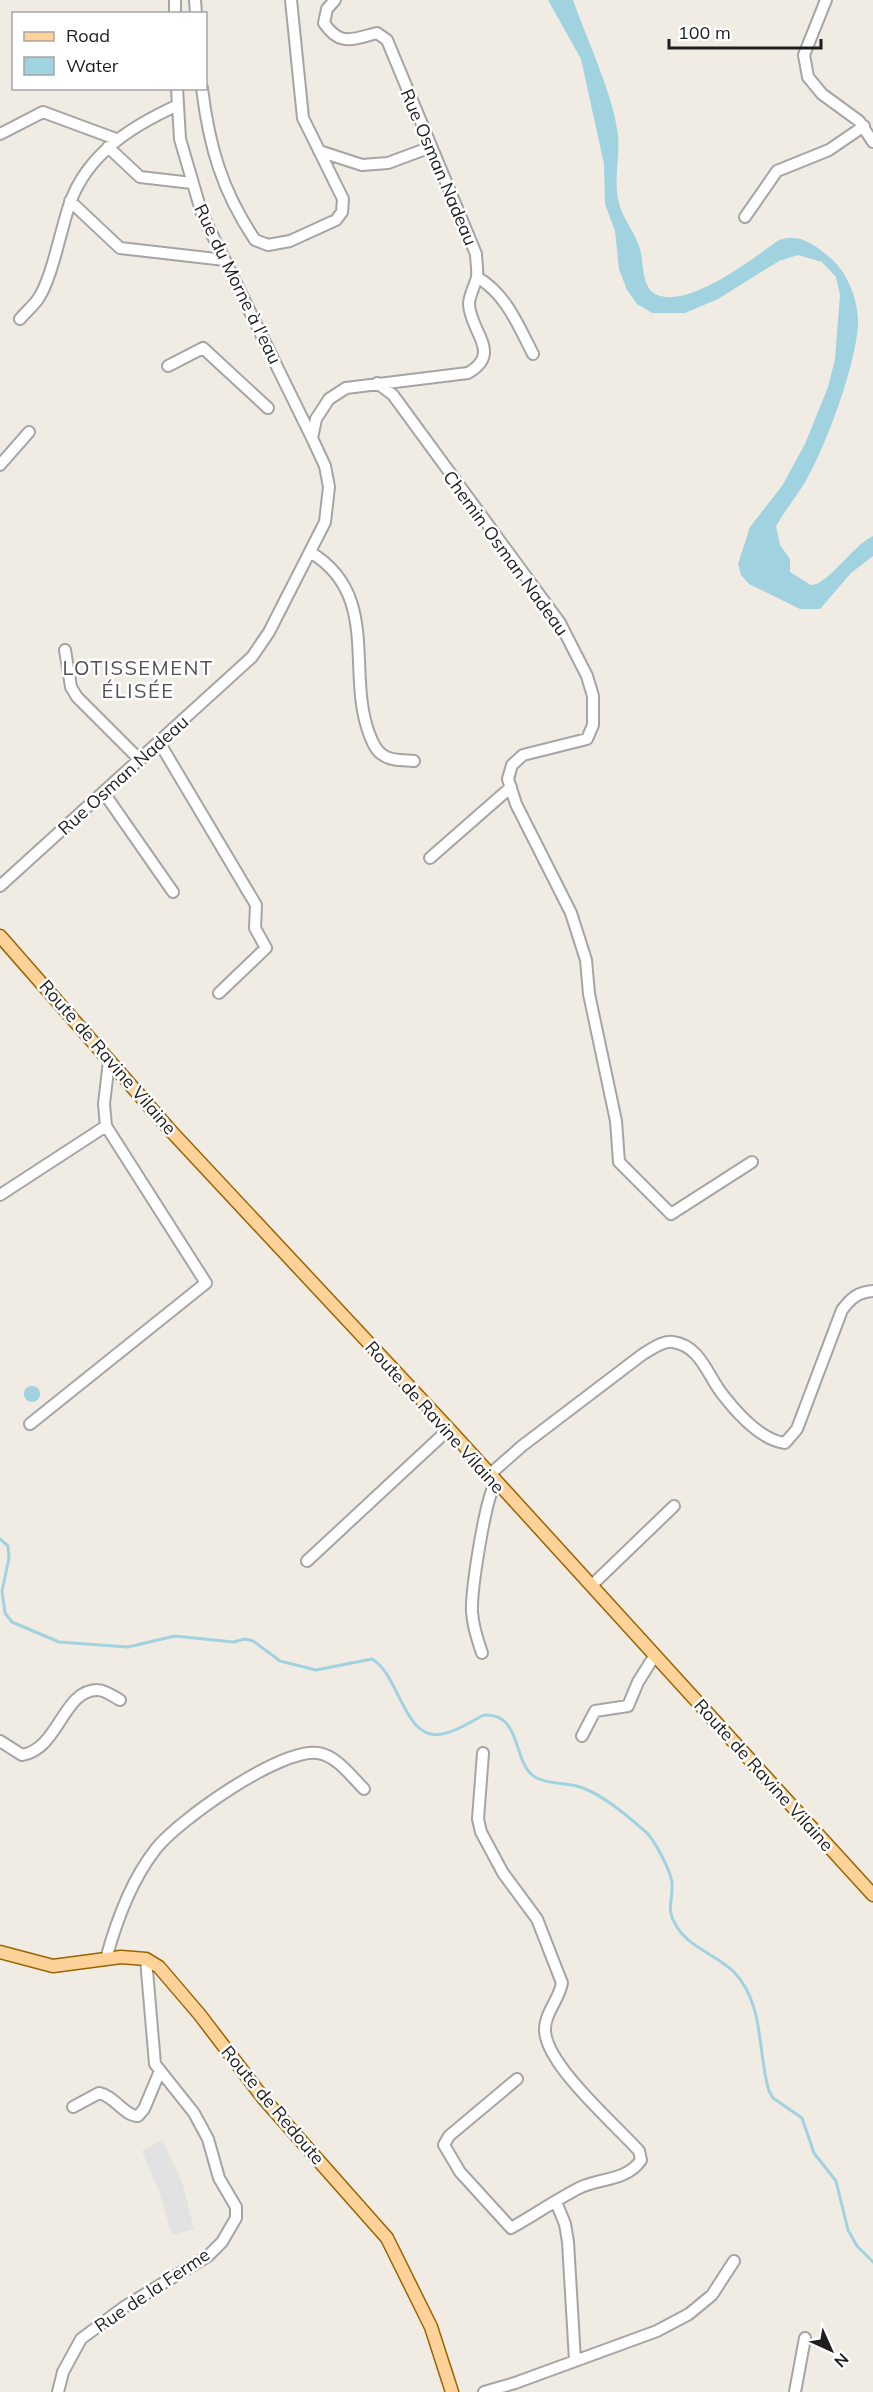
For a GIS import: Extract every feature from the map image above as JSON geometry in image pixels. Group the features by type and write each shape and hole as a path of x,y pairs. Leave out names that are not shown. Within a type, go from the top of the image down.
{"main road":[{"name":"Route de Ravine Vilaine","path":"0,936 109,1061 449,1429 492,1479 873,1894"},
{"path":"0,1952 53,1966 106,1959 146,1959"},
{"name":"Route de Redoute","path":"146,1959 173,1981 264,2099 387,2238 431,2327 452,2392"}],"street":[{"path":"202,90 208,135 221,179 255,240 267,244 290,242 336,220 342,212 343,199 303,118 291,0"},
{"name":"Rue Osman Nadeau","path":"0,886 252,657 269,632 325,522 329,487 325,465 312,438 316,419 329,399 346,388 468,373 482,363 485,351 471,318 469,302 477,277 476,254 387,40 378,33 348,40 331,33 324,23 327,9 335,0"},
{"path":"826,0 804,55 808,77 822,94 864,126 873,142"},
{"name":"Rue du Morne à l'eau","path":"177,90 180,139 202,214 312,438"},
{"path":"20,319 39,297 70,201 83,175 112,143 148,118 178,105"},
{"path":"0,134 43,112 112,143 140,177 192,183"},
{"path":"746,217 777,171 829,150 864,126"},
{"path":"319,151 362,165 388,163 431,147"},
{"path":"70,201 120,248 225,261"},
{"path":"477,277 491,285 505,301 533,354"},
{"path":"168,366 203,348 268,408"},
{"name":"Chemin Osman Nadeau","path":"377,383 393,395 560,623 587,675 593,696 593,725 586,740 523,755 512,765 508,778 511,787"},
{"path":"0,465 29,432"},
{"path":"310,552 330,565 339,576 357,620 362,716 375,747 384,756 414,761"},
{"path":"65,650 71,687 77,697 140,760"},
{"path":"159,742 256,905 255,928 266,948 219,993"},
{"path":"430,858 511,787 516,804 571,913 586,960 589,994 616,1120 619,1162 671,1214 752,1162"},
{"path":"104,793 173,892"},
{"path":"30,1424 206,1283 106,1126 104,1104 109,1061"},
{"path":"0,1195 106,1126"},
{"path":"482,1653 474,1629 472,1609 492,1479 522,1446 643,1354 659,1344 673,1342 695,1353 723,1395 761,1434 776,1442 785,1443 797,1429 842,1310 851,1298 862,1291 873,1291"},
{"path":"307,1561 449,1429"},
{"path":"592,1586 674,1506"},
{"path":"582,1736 595,1711 628,1706 638,1682 655,1654"},
{"path":"0,1741 22,1755 34,1753 47,1743 70,1706 85,1692 100,1690 120,1700"},
{"path":"106,1959 116,1925 155,1849 234,1786 289,1758 319,1753 344,1768 364,1789"},
{"path":"483,1753 478,1819 481,1832 503,1873 537,1918 562,1983 560,1993 548,2015 545,2031 553,2058 639,2151 641,2160 636,2168 605,2182 581,2187 511,2228 459,2172 444,2145 449,2136 517,2079"},
{"name":"Rue de la Ferme","path":"58,2392 63,2372 81,2339 124,2307 208,2256 222,2242 236,2218 236,2207 219,2178 208,2139 194,2113 160,2071 153,2057 146,1959"},
{"path":"73,2107 95,2094 103,2094 114,2099 131,2115 138,2116 144,2109 160,2071"},
{"path":"556,2202 565,2224 568,2242 575,2360"},
{"path":"484,2392 515,2383 657,2331 689,2314 712,2295 734,2260"},
{"path":"795,2392 805,2338"}],"shaded area":[{"path":"162,2140 183,2185 194,2229 172,2235 160,2194 142,2151"}],"water":[{"path":"548,0 573,0 605,85 618,135 617,195 623,215 638,243 644,275 652,292 671,297 704,288 738,269 779,240 786,238 800,239 811,244 835,262 846,278 854,296 858,315 856,343 851,363 838,406 813,468 776,526 780,545 790,559 790,572 811,585 825,579 873,536 873,556 851,573 820,609 800,609 749,584 741,575 738,564 750,527 782,486 805,444 828,387 835,359 840,295 836,277 822,262 798,255 779,261 718,299 685,313 652,313 637,304 627,290 619,269 615,231 605,204 604,164 581,59"},
{"path":"32,1386 40,1394 32,1402 24,1394"}],"waterway":[{"path":"0,1539 8,1546 9,1558 2,1591 5,1613 12,1622 59,1642 128,1647 175,1636 233,1642 245,1639 253,1641 280,1661 316,1670 372,1659 381,1667 403,1706 419,1728 429,1734 442,1734 459,1729 484,1715 496,1716 510,1728 525,1766 536,1778 577,1786 592,1792 646,1832 658,1849 671,1879 670,1910 673,1920 682,1934 727,1966 744,1985 756,2014 769,2091 773,2098 802,2118 814,2153 836,2181 848,2230 857,2246 873,2262"}],"district":[{"name":"LOTISSEMENT ÉLISÉE","path":"138,678"}]}
